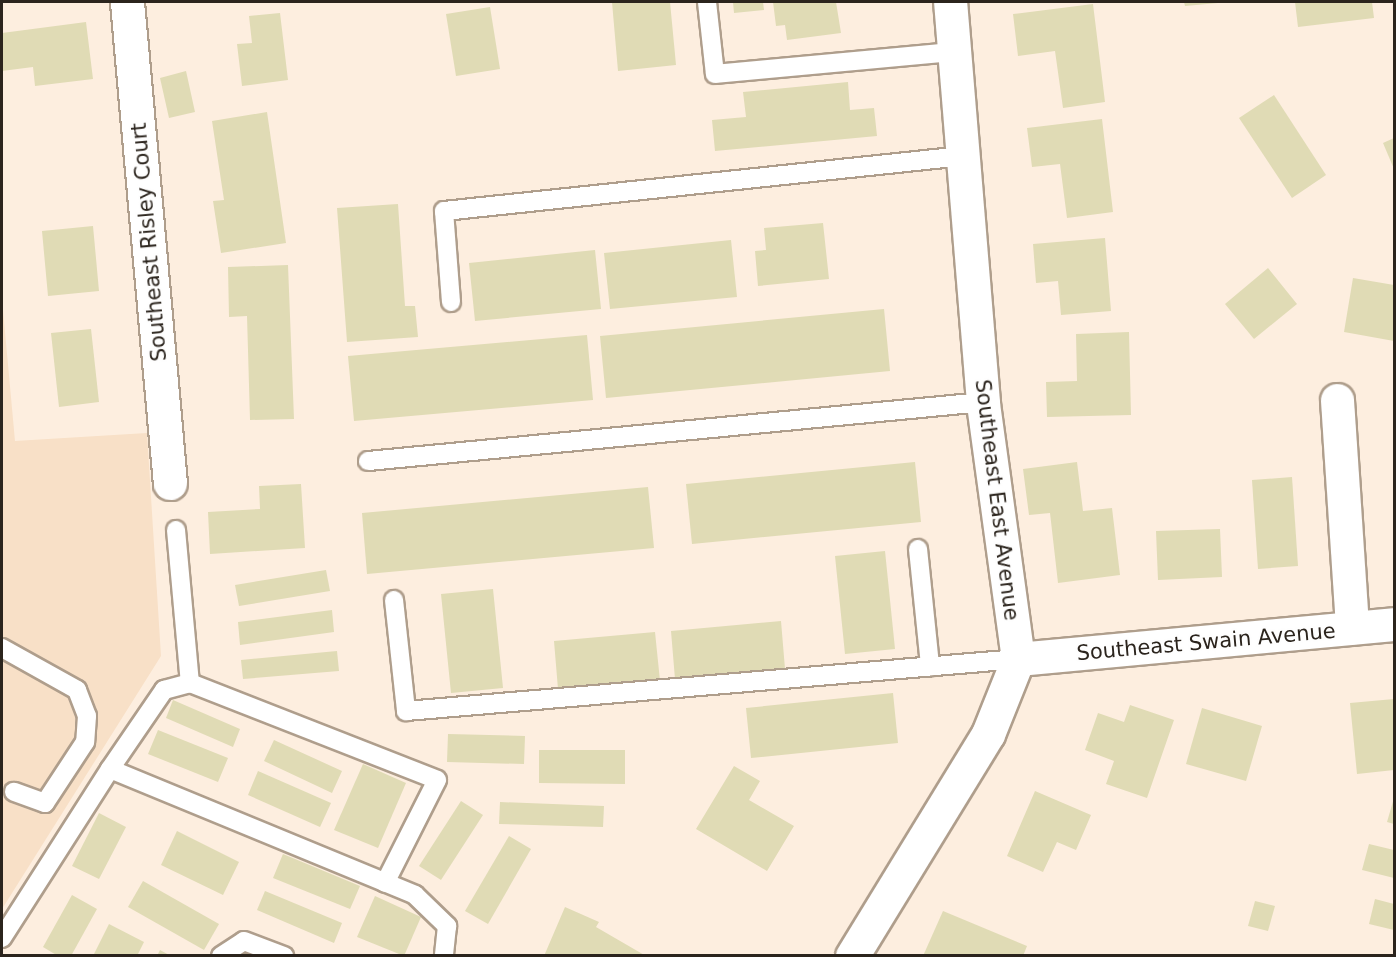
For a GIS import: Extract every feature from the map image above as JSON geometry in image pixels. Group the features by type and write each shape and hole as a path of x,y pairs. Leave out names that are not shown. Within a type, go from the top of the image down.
{"street":[{"name":"Southeast Risley Court","path":"127,2 170,483"},
{"name":"Southeast East Avenue","path":"852,956 988,734 1018,659 983,402 950,2"},
{"path":"1336,400 1352,628"},
{"name":"Southeast Swain Avenue","path":"1018,659 1395,624"}],"lane":[{"path":"707,2 715,74 954,52"},
{"path":"451,303 444,211 963,156"},
{"path":"368,461 983,402"},
{"path":"176,530 190,682"},
{"path":"918,549 930,666"},
{"path":"394,600 406,711 1018,659"},
{"path":"2,648 78,690 87,716 85,742 45,803 14,792"},
{"path":"2,938 110,769 164,690 190,682 437,780 385,883"},
{"path":"110,769 385,883 432,907 447,927 444,956"},
{"path":"221,956 244,941 285,956"}],"shaded area":[{"path":"2,299 15,441 147,433 161,656 2,909"}],"building":[{"path":"612,2 670,2 676,65 618,71"},
{"path":"733,2 763,2 764,10 734,13"},
{"path":"773,2 836,2 841,33 787,40 785,25 776,26"},
{"path":"1184,2 1218,2 1218,3 1185,6"},
{"path":"1295,2 1372,2 1374,18 1298,27"},
{"path":"1093,4 1105,102 1063,108 1055,51 1018,56 1013,14"},
{"path":"490,7 500,69 456,76 446,14"},
{"path":"280,13 288,80 242,86 237,44 252,43 249,16"},
{"path":"86,22 93,79 35,86 33,67 2,71 2,33"},
{"path":"186,71 195,112 169,118 160,78"},
{"path":"848,82 850,110 874,108 877,136 715,151 712,120 746,117 743,92"},
{"path":"1274,95 1326,175 1292,198 1239,118"},
{"path":"267,112 286,243 221,253 213,201 224,200 212,121"},
{"path":"1102,119 1113,212 1067,218 1060,164 1032,167 1027,128"},
{"path":"1394,138 1394,169 1383,143"},
{"path":"398,204 405,306 415,306 418,337 347,342 337,208"},
{"path":"823,223 829,279 758,286 755,251 766,250 764,228"},
{"path":"93,226 99,291 48,296 42,231"},
{"path":"1105,238 1111,311 1061,315 1058,281 1036,283 1033,244"},
{"path":"731,240 737,297 610,309 604,253"},
{"path":"595,250 601,309 475,321 469,263"},
{"path":"288,265 294,419 250,420 247,316 229,317 228,267"},
{"path":"1268,268 1297,304 1254,339 1225,304"},
{"path":"1353,278 1394,285 1394,341 1344,332"},
{"path":"884,309 890,371 606,398 600,336"},
{"path":"91,329 99,402 59,407 51,333"},
{"path":"1129,332 1131,415 1047,417 1046,382 1077,381 1076,334"},
{"path":"587,335 593,400 354,421 348,356"},
{"path":"915,462 921,522 692,544 686,484"},
{"path":"1077,462 1083,511 1112,508 1120,575 1058,583 1050,513 1029,515 1023,469"},
{"path":"1292,477 1298,566 1258,569 1252,480"},
{"path":"301,484 305,548 210,554 208,512 260,509 259,486"},
{"path":"648,487 654,548 367,574 362,513"},
{"path":"1220,529 1222,577 1158,580 1156,531"},
{"path":"885,551 895,649 845,654 835,556"},
{"path":"326,570 330,591 239,606 235,585"},
{"path":"493,589 503,688 451,693 441,594"},
{"path":"332,610 334,632 240,645 238,622"},
{"path":"781,621 785,669 675,679 671,631"},
{"path":"655,632 660,681 558,689 554,641"},
{"path":"337,651 339,671 243,679 241,660"},
{"path":"893,693 898,743 751,758 746,708"},
{"path":"1394,699 1394,770 1357,774 1350,703"},
{"path":"173,700 240,729 233,747 166,718"},
{"path":"1130,705 1174,720 1147,798 1106,784 1114,761 1085,750 1098,713 1124,722"},
{"path":"1202,708 1262,726 1246,781 1186,764"},
{"path":"158,730 228,758 218,782 148,754"},
{"path":"448,734 525,736 524,764 447,762"},
{"path":"274,740 342,771 332,793 264,761"},
{"path":"539,750 625,750 625,784 539,783"},
{"path":"363,764 406,783 378,848 334,830"},
{"path":"734,766 760,781 749,800 794,826 767,871 696,829"},
{"path":"258,771 331,803 320,827 248,795"},
{"path":"1035,791 1091,815 1076,850 1057,842 1043,872 1007,856"},
{"path":"1394,798 1394,824 1387,822"},
{"path":"461,801 483,815 441,880 419,866"},
{"path":"500,802 604,806 603,827 499,824"},
{"path":"99,813 126,827 99,879 72,866"},
{"path":"177,831 239,862 223,895 161,865"},
{"path":"509,836 531,849 488,924 465,911"},
{"path":"1369,844 1394,850 1394,878 1362,870"},
{"path":"283,854 360,886 350,909 273,878"},
{"path":"143,881 219,924 204,950 128,907"},
{"path":"265,891 342,923 334,943 257,910"},
{"path":"72,895 97,909 71,956 58,956 43,947"},
{"path":"375,896 421,917 404,956 357,937"},
{"path":"1375,899 1394,904 1394,930 1369,924"},
{"path":"1255,901 1275,906 1268,931 1248,926"},
{"path":"565,907 599,922 596,927 646,956 544,956"},
{"path":"943,911 1027,946 1023,956 923,956"},
{"path":"109,924 144,942 137,956 93,956"},
{"path":"160,950 171,956 157,956"}]}
